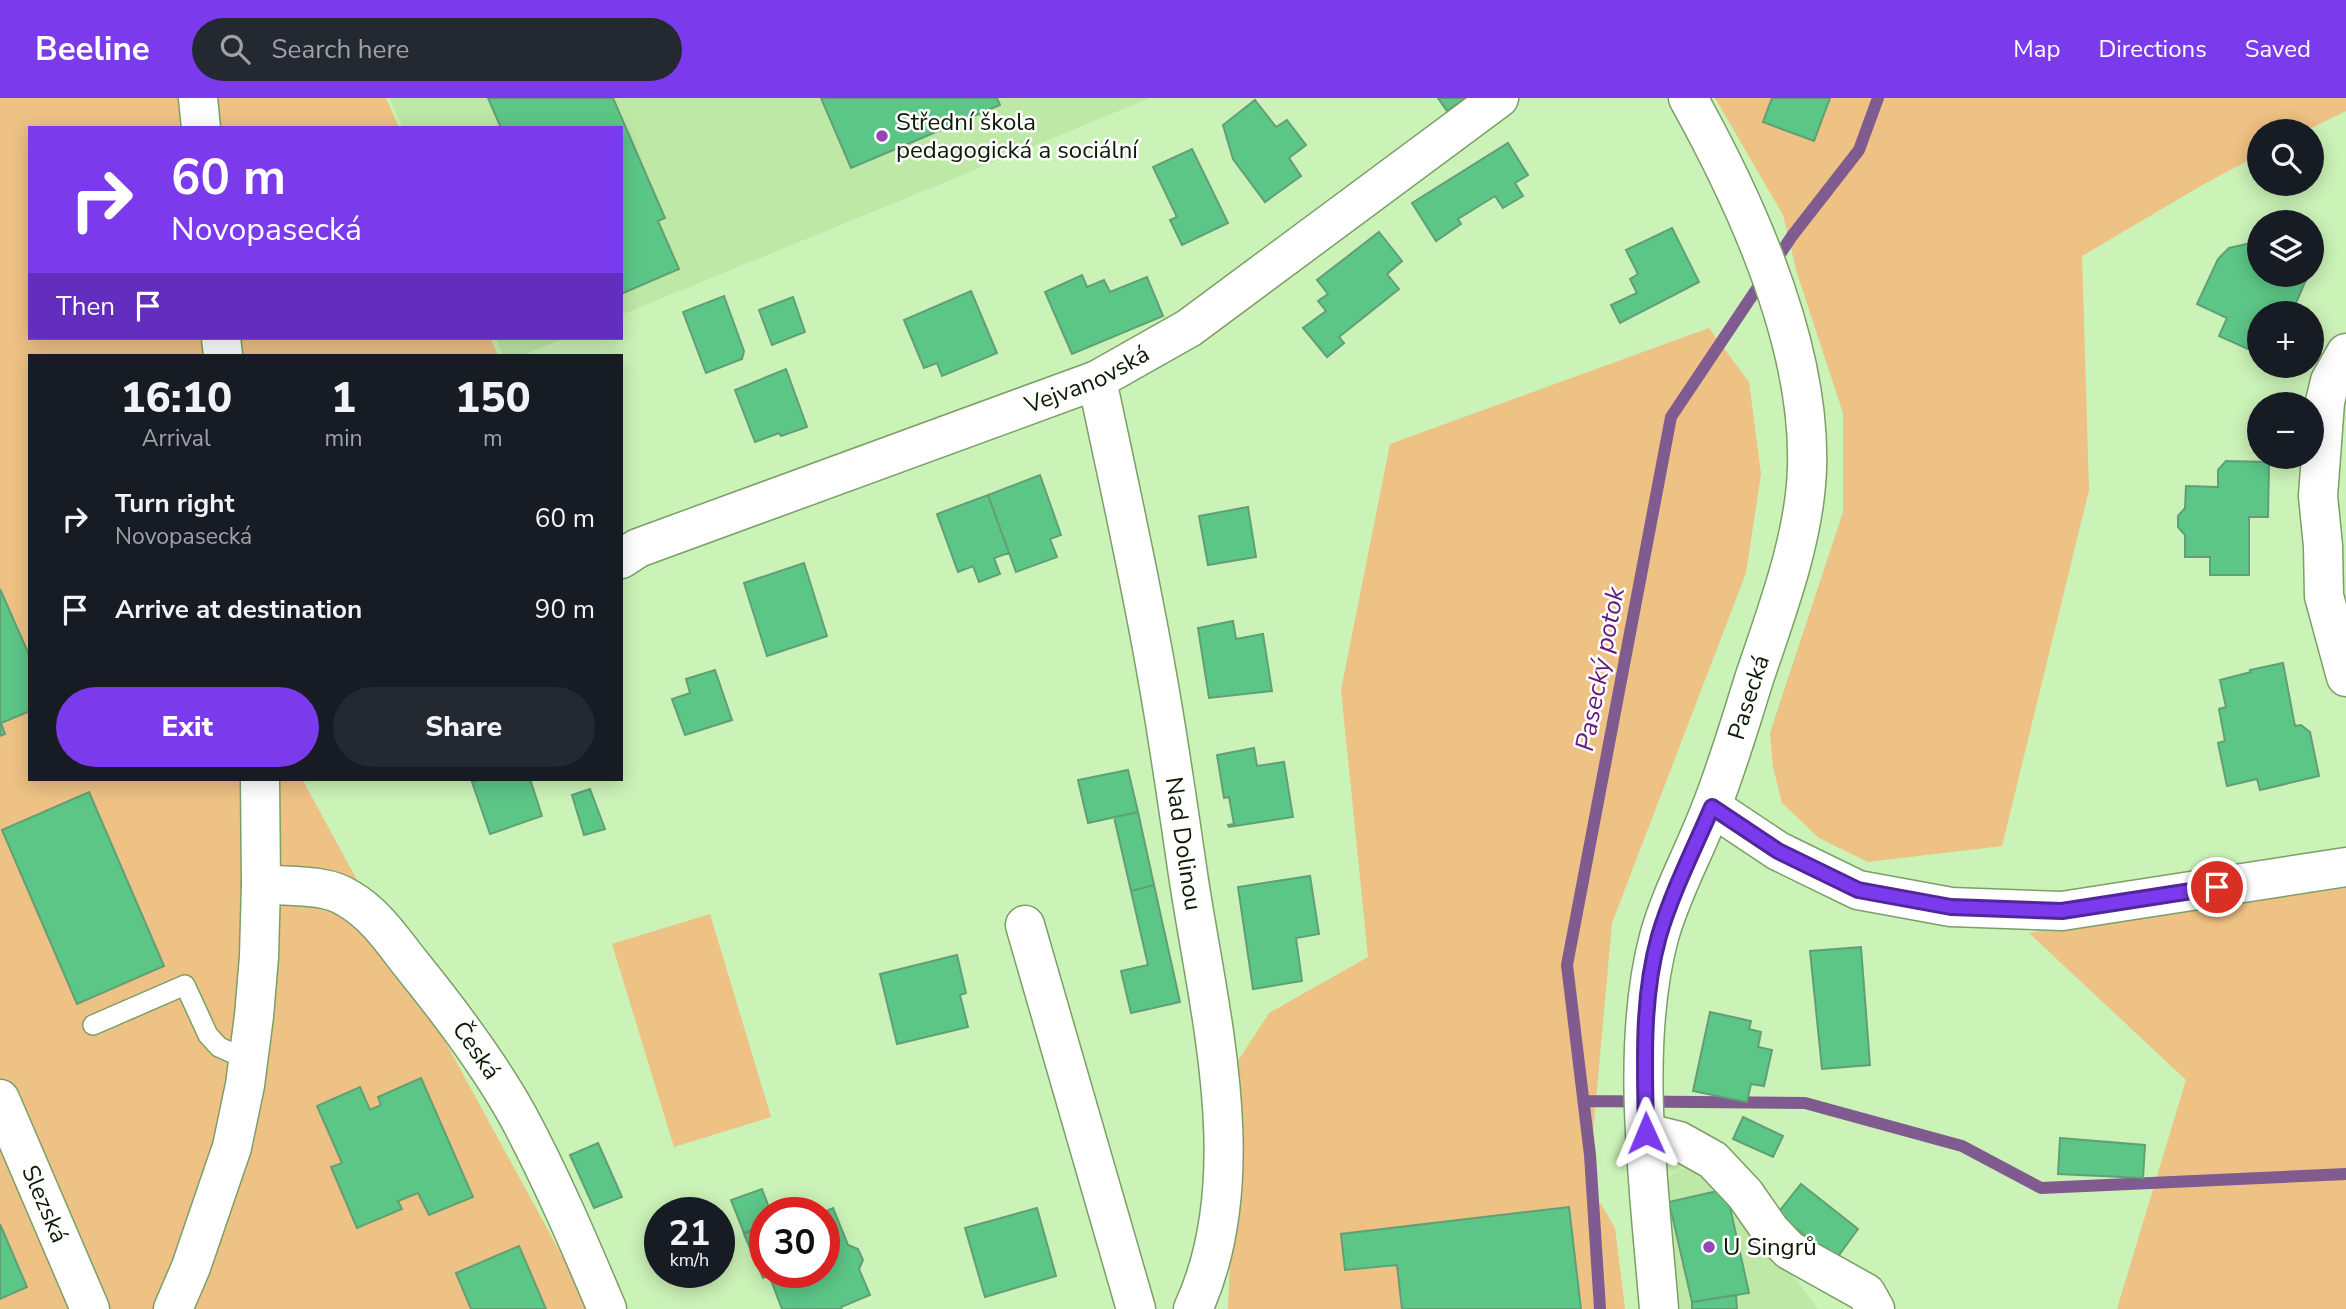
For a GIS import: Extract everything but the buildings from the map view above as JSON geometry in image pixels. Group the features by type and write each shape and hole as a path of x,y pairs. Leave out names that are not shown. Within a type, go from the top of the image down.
{"street":[{"path":"198,98 201,126"},
{"name":"Vejvanovská","path":"623,558 638,548 1097,380 1189,328 1499,98"},
{"name":"Pasecká","path":"1659,1309 1646,1133 1646,1017 1657,946 1712,807 1772,626 1800,526 1807,467 1805,410 1795,359 1771,279 1718,153 1688,98"},
{"path":"2346,353 2330,381 2325,402 2318,496 2335,536 2324,596 2346,677"},
{"name":"Nad Dolinou","path":"1097,380 1158,681 1205,988 1216,1039 1223,1188 1218,1237 1207,1279 1193,1309"},
{"path":"173,1309 191,1267 232,1147 248,1060 254,1016 261,884 260,781"},
{"path":"1712,807 1778,851 1858,890 1951,907 2062,911 2346,867"},
{"name":"Česká","path":"261,884 328,890 347,897 381,927 454,1017 517,1115 576,1237 607,1309"},
{"path":"1025,925 1136,1309"},
{"name":"Slezská","path":"0,1099 90,1309"},
{"path":"1646,1133 1679,1141 1713,1160 1745,1194 1770,1230 1790,1250 1866,1293 1875,1309"}],"lane":[{"path":"93,1025 186,985 208,1035 219,1047 248,1060"}],"shaded area":[{"path":"0,98 386,98 398,126 28,126 28,340 491,340 498,354 28,354 28,781 303,781 591,1309 0,1309"},
{"path":"389,98 1150,98 623,314 623,126 402,126"},
{"path":"1715,98 2346,98 2346,111 2324,122 2324,119 2247,119 2247,161 2082,256 2089,490 2002,846 1868,862 1819,838 1782,803 1773,767 1770,733 1843,512 1843,413 1797,273 1783,215"},
{"path":"1709,328 1749,382 1761,474 1746,573 1612,923 1587,1199 1601,1204 1615,1228 1625,1309 1228,1309 1238,1061 1269,1013 1368,957 1341,690 1390,444"},
{"path":"497,340 560,340 525,354 503,354"},
{"path":"2346,888 2346,1309 2117,1309 2186,1080 2029,933"},
{"path":"710,914 771,1117 674,1147 612,944"},
{"path":"1685,1168 1717,1175 1818,1309 1673,1309 1663,1180"}],"waterway":[{"name":"Pasecký potok","path":"1774,263 1859,150 1878,98"},
{"name":"Pasecký potok","path":"1600,1309 1590,1155 1567,965 1671,417 1764,278"},
{"path":"1585,1101 1805,1103 1962,1146 2041,1188 2346,1174"}],"place":[{"name":"Střední škola pedagogická a sociální","path":"882,136"},
{"name":"U Singrů","path":"1709,1247"}],"route":[{"path":"1646,1133 1646,1017 1659,935 1712,807 1778,851 1858,890 1951,907 2062,911 2217,887"}]}
